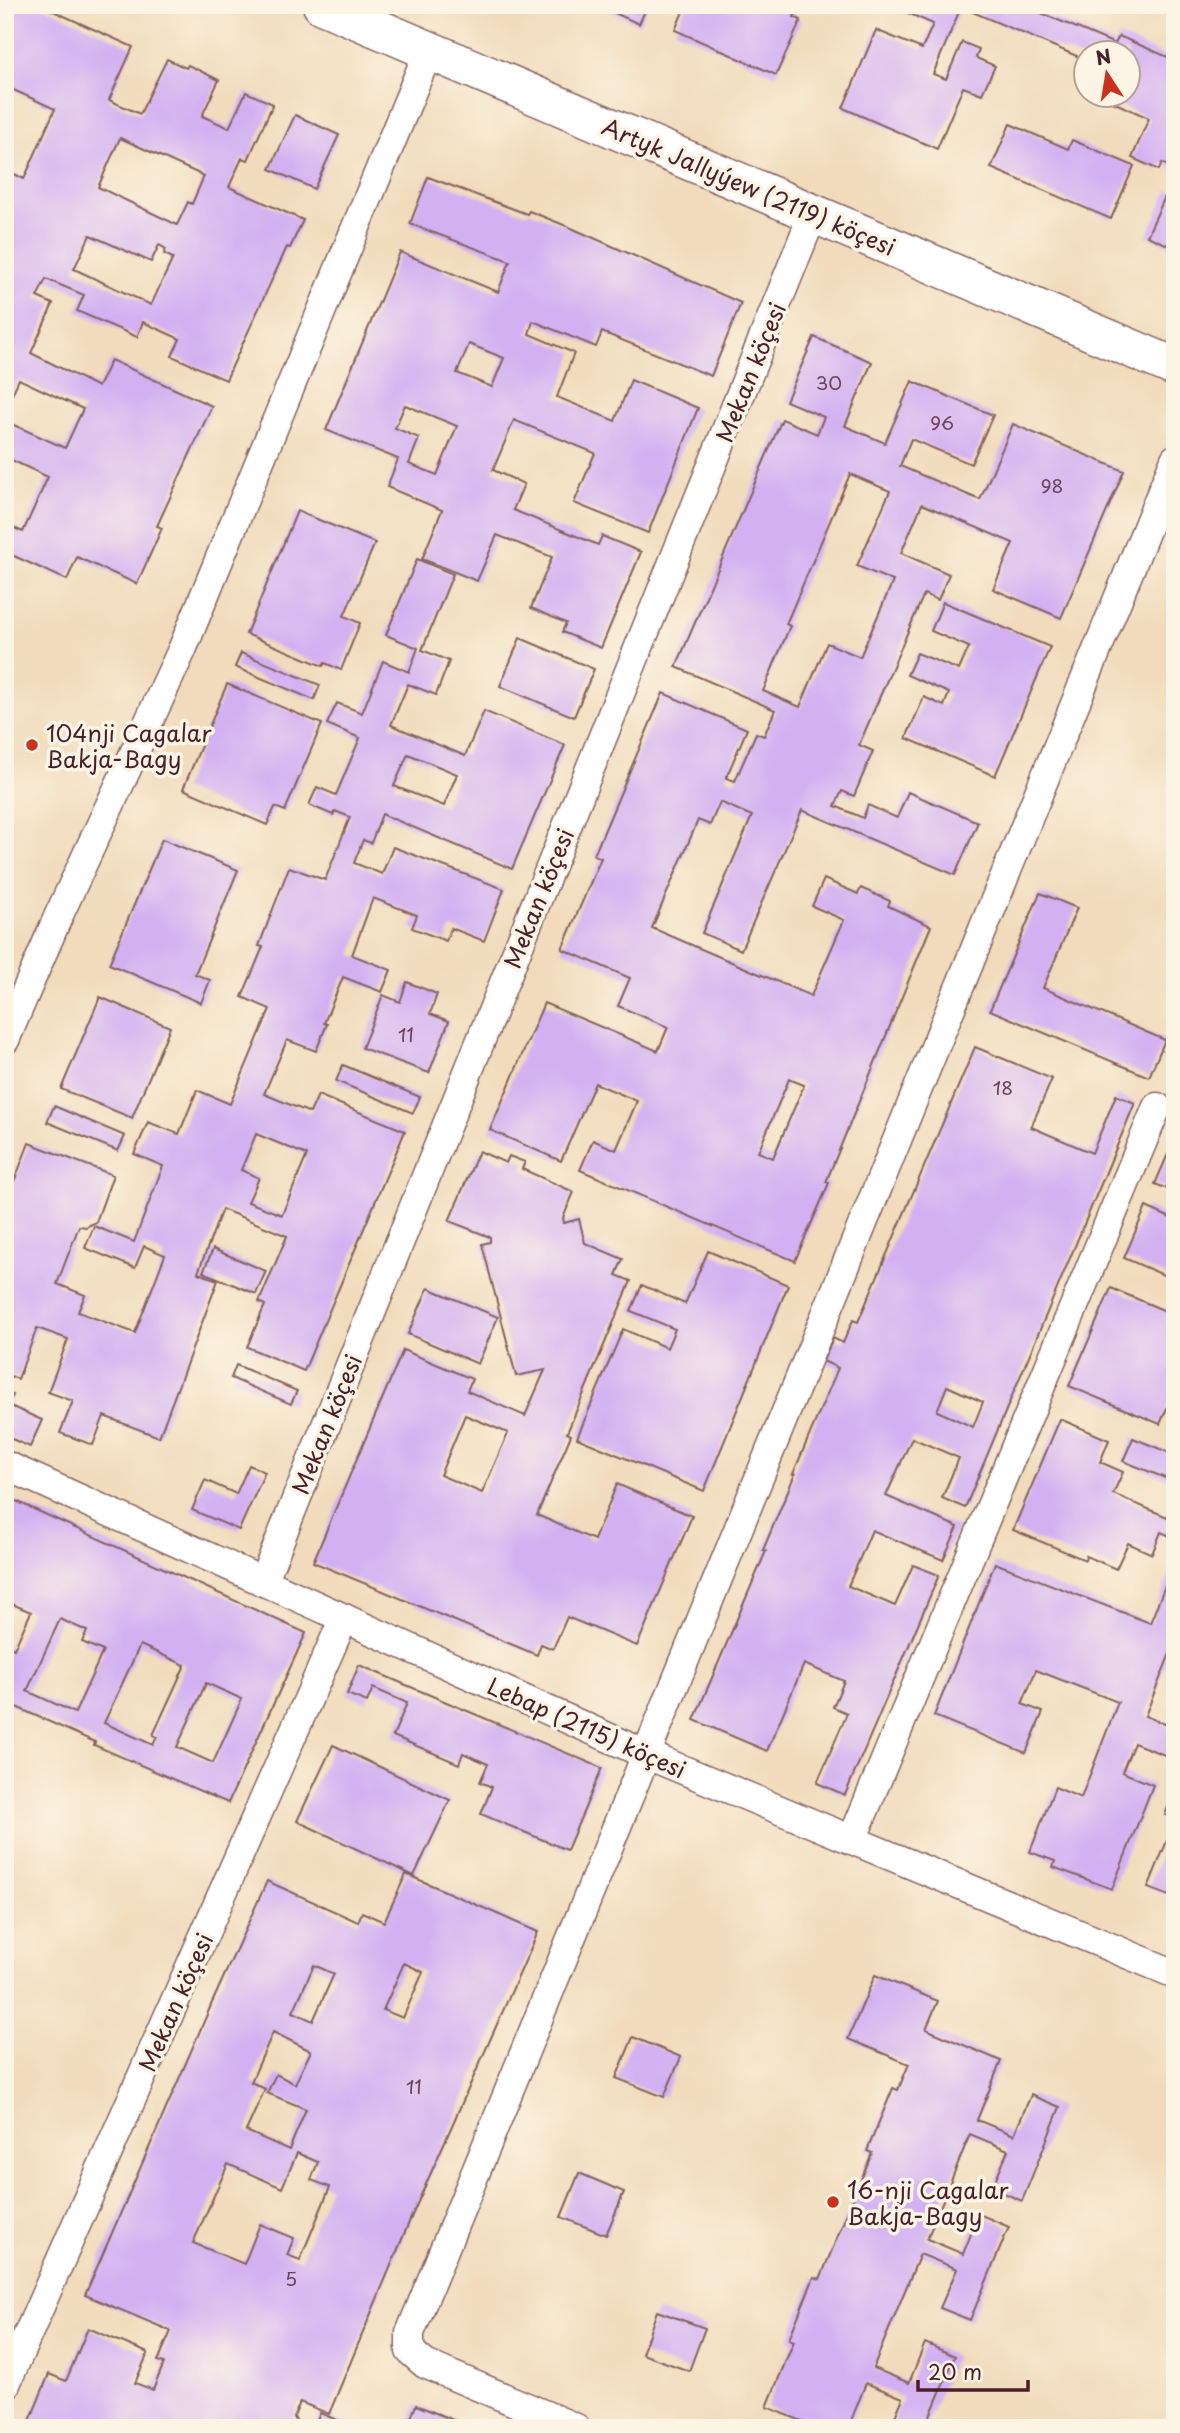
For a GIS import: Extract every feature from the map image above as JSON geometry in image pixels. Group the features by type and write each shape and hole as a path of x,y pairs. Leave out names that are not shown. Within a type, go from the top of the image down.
{"street":[{"name":"Artyk Jallyýew (2119) köçesi","path":"323,5 1175,367"},
{"path":"5,1040 58,917 182,650 429,50"},
{"name":"Mekan köçesi","path":"263,1582 813,214"},
{"path":"576,2428 425,2364 410,2351 410,2333 1175,459"},
{"path":"852,1840 1157,1107"},
{"name":"Lebap (2115) köçesi","path":"5,1465 645,1754 1175,1974"},
{"name":"Mekan köçesi","path":"5,2386 344,1618"}],"building":[{"path":"5,5 40,5 133,47 109,100 140,114 167,59 186,68 188,65 219,80 202,116 229,128 246,92 273,104 248,160 242,158 229,187 303,220 290,248 287,247 226,380 172,356 180,339 143,322 137,337 77,311 84,295 46,279 37,297 53,304 31,353 98,387 111,360 212,406 157,526 162,528 137,584 77,557 67,580 5,552 5,524 23,532 48,477 5,457 5,421 65,448 83,409 19,379 5,410 5,169 24,179 55,109 5,86","holes":["120,138 204,176 192,204 188,202 177,225 98,187","90,235 151,262 159,245 166,249 164,254 173,258 151,305 74,269"]},
{"path":"597,5 648,5 639,24"},
{"path":"686,5 800,5 794,17 801,20 776,75 675,30"},
{"path":"890,5 1033,5 1036,6 1034,10 1101,38 1072,38 1072,54 961,7 933,74 946,79 962,42 979,49 976,58 995,66 982,94 963,87 937,149 843,108 876,30 922,49 933,24"},
{"path":"1142,46 1170,58 1175,47 1175,169 1162,163 1159,170 1132,158 1149,118 1126,108 1142,108"},
{"path":"295,115 339,135 314,189 270,169"},
{"path":"1010,124 1068,149 1072,140 1134,166 1111,219 991,168"},
{"path":"428,177 569,227 741,303 711,376 602,332 596,347 533,321 529,334 574,353 557,397 615,421 631,380 698,408 648,533 574,503 595,453 514,420 493,470 524,484 513,510 598,545 602,536 641,552 601,648 562,632 566,623 531,608 552,557 497,535 477,581 422,559 442,510 387,487 398,459 326,430 400,252 498,292 510,261 410,224","holes":["469,344 504,358 492,387 457,373","405,405 457,426 437,475 409,464 419,438 395,428"]},
{"path":"1168,190 1175,193 1175,248 1147,236"},
{"path":"814,337 872,362 845,426 885,443 912,381 993,415 971,464 911,439 900,466 980,500 1013,424 1124,471 1061,618 993,589 1013,543 922,504 901,553 949,574 938,600 924,594 859,745 873,751 854,796 842,791 835,806 863,818 868,805 897,818 908,792 978,822 955,875 802,810 741,950 702,933 752,816 720,802 710,825 698,820 652,928 811,996 844,920 812,906 824,879 858,894 861,888 890,901 888,906 931,926 826,1182 829,1183 795,1261 580,1170 593,1140 616,1150 637,1101 595,1083 561,1161 490,1130 544,1003 658,1051 668,1027 618,1006 630,978 562,949 601,858 594,855 663,693 747,729 726,778 735,781 756,733 764,736 775,710 676,667 782,419 817,434 824,417 786,401","holes":["850,474 890,491 857,566 893,581 860,657 827,643 800,707 763,691 790,626 786,624","789,1079 804,1085 773,1158 758,1152"]},
{"path":"297,511 375,543 344,616 360,623 341,670 325,663 323,666 246,634"},
{"path":"417,559 453,574 422,650 449,661 436,695 408,684 391,725 465,756 484,711 565,745 512,869 382,814 371,843 363,840 354,863 382,874 393,847 504,889 484,941 451,928 446,941 412,928 417,915 373,898 352,955 391,970 382,992 343,977 316,1051 287,1040 264,1094 310,1113 318,1095 405,1131 304,1371 247,1347 265,1305 259,1302 287,1236 222,1209 198,1273 218,1280 159,1437 104,1416 93,1445 60,1433 73,1401 48,1392 68,1339 37,1328 18,1379 5,1374 5,1205 29,1143 113,1175 96,1222 86,1227 79,1226 57,1284 85,1295 78,1312 135,1333 165,1255 144,1246 135,1268 85,1248 94,1226 134,1242 163,1166 134,1154 148,1122 179,1134 197,1090 230,1104 270,1009 242,997 263,947 259,946 289,867 325,880 350,817 335,811 333,815 309,805 317,787 336,795 360,738 327,724 337,703 362,713 383,661 409,672 418,648 386,635","holes":["408,754 457,774 444,806 394,786","256,1134 307,1155 282,1215 248,1202 259,1178 241,1170"]},
{"path":"943,602 1050,647 995,776 906,738 924,697 944,706 949,693 907,675 917,653 959,670 969,647 931,631"},
{"path":"520,638 594,669 574,717 500,686"},
{"path":"241,653 320,685 314,700 235,667"},
{"path":"227,684 322,724 285,811 275,807 267,825 183,789"},
{"path":"162,839 238,870 195,974 210,980 201,1003 109,964"},
{"path":"1040,893 1077,908 1043,988 1165,1040 1149,1077 990,1010"},
{"path":"407,982 437,994 430,1014 449,1021 429,1073 362,1048 383,995 400,1002"},
{"path":"100,997 170,1027 132,1118 61,1089"},
{"path":"975,1047 1052,1079 1031,1127 1092,1153 1116,1095 1135,1103 965,1508 942,1498 959,1458 912,1438 886,1496 958,1527 943,1560 872,1530 848,1586 895,1606 913,1565 939,1575 845,1795 817,1783 847,1713 833,1707 844,1681 804,1664 767,1751 694,1720 766,1551 763,1550 838,1368 823,1361 833,1338 843,1343 853,1320 858,1322","holes":["947,1386 983,1402 973,1427 937,1411"]},
{"path":"343,1065 420,1097 413,1113 336,1081"},
{"path":"54,1106 125,1136 118,1151 47,1122"},
{"path":"1175,1138 1175,1192 1155,1184"},
{"path":"479,1151 506,1163 509,1156 525,1162 522,1169 574,1192 563,1218 564,1223 579,1219 585,1243 623,1259 616,1275 631,1281 567,1433 571,1435 537,1515 594,1540 617,1484 692,1516 637,1646 567,1617 553,1649 541,1644 537,1655 313,1562 403,1350 472,1379 467,1391 525,1416 545,1370 516,1376 482,1244 490,1242 490,1237 449,1221","holes":["465,1415 508,1433 482,1493 440,1475"]},
{"path":"1146,1207 1175,1220 1175,1280 1124,1258"},
{"path":"213,1249 266,1271 256,1294 203,1272"},
{"path":"708,1251 788,1285 704,1491 577,1438 623,1329 667,1348 675,1329 631,1311 642,1285 685,1304"},
{"path":"428,1288 498,1317 478,1364 408,1334"},
{"path":"1111,1288 1175,1315 1175,1390 1160,1424 1069,1386"},
{"path":"236,1365 297,1391 291,1404 231,1378"},
{"path":"5,1392 13,1395 8,1405 42,1420 30,1447 5,1436"},
{"path":"1060,1419 1109,1440 1100,1462 1123,1472 1113,1494 1167,1517 1175,1500 1175,1538 1161,1532 1152,1554 1128,1543 1116,1569 1086,1556 1085,1560 1013,1530"},
{"path":"1133,1438 1175,1455 1175,1482 1123,1461"},
{"path":"249,1465 265,1472 239,1530 192,1510 205,1480 236,1494"},
{"path":"5,1496 306,1633 228,1803 94,1745 95,1742 5,1702 5,1645 14,1649 31,1612 5,1601 5,1580 8,1575 5,1574","holes":["60,1619 87,1631 82,1642 103,1651 75,1713 27,1691","140,1645 185,1665 153,1735 157,1737 153,1745 104,1723","206,1683 242,1699 213,1763 177,1747"]},
{"path":"1175,1561 1175,1641 1145,1716 1175,1728 1175,1759 1134,1743 1122,1772 1153,1785 1112,1889 1053,1867 1055,1861 1030,1852 1055,1787 1081,1798 1118,1702 1036,1670 1022,1704 1043,1712 1026,1753 934,1716 995,1563 1150,1623"},
{"path":"359,1665 602,1768 567,1850 481,1814 492,1787 480,1782 488,1764 463,1753 459,1764 393,1736 407,1703 373,1688 367,1702 347,1694"},
{"path":"333,1745 450,1800 414,1876 297,1821"},
{"path":"1175,1778 1175,1818 1165,1815 1172,1796 1168,1795"},
{"path":"1175,1821 1175,1898 1148,1888"},
{"path":"406,1874 538,1932 410,2220 329,2414 300,2402 294,2417 299,2428 27,2428 49,2374 66,2381 88,2328 148,2353 135,2383 153,2390 164,2363 158,2361 171,2331 85,2295 267,1881 358,1922 362,1912 384,1922","holes":["404,1963 423,1972 403,2018 383,2010","314,1965 334,1974 313,2021 293,2012","273,2032 311,2051 295,2084 276,2074 267,2093 306,2109 289,2150 246,2131 265,2089 251,2082","297,2153 318,2162 311,2180 330,2187 300,2260 287,2255 294,2238 260,2224 244,2264 193,2243 228,2164 282,2188"]},
{"path":"875,1975 938,2001 926,2029 1001,2061 977,2120 1014,2135 1031,2095 1060,2107 1022,2201 992,2188 1008,2150 970,2134 927,2239 963,2254 979,2214 1009,2227 970,2320 940,2308 957,2269 920,2254 873,2368 909,2383 925,2343 955,2356 925,2428 890,2428 903,2398 866,2383 848,2428 819,2428 767,2407 794,2341 789,2339 814,2277 820,2279 872,2153 867,2151 893,2088 898,2090 909,2064 848,2039"},
{"path":"633,2037 681,2057 664,2097 616,2078"},
{"path":"579,2173 624,2192 606,2235 561,2217"},
{"path":"657,2311 705,2328 689,2371 642,2354"},
{"path":"416,2405 473,2428 407,2428"},
{"path":"320,2413 356,2428 314,2428"}],"place":[{"name":"104nji Cagalar Bakja-Bagy","path":"32,745"},
{"name":"16-nji Cagalar Bakja-Bagy","path":"833,2202"}]}
